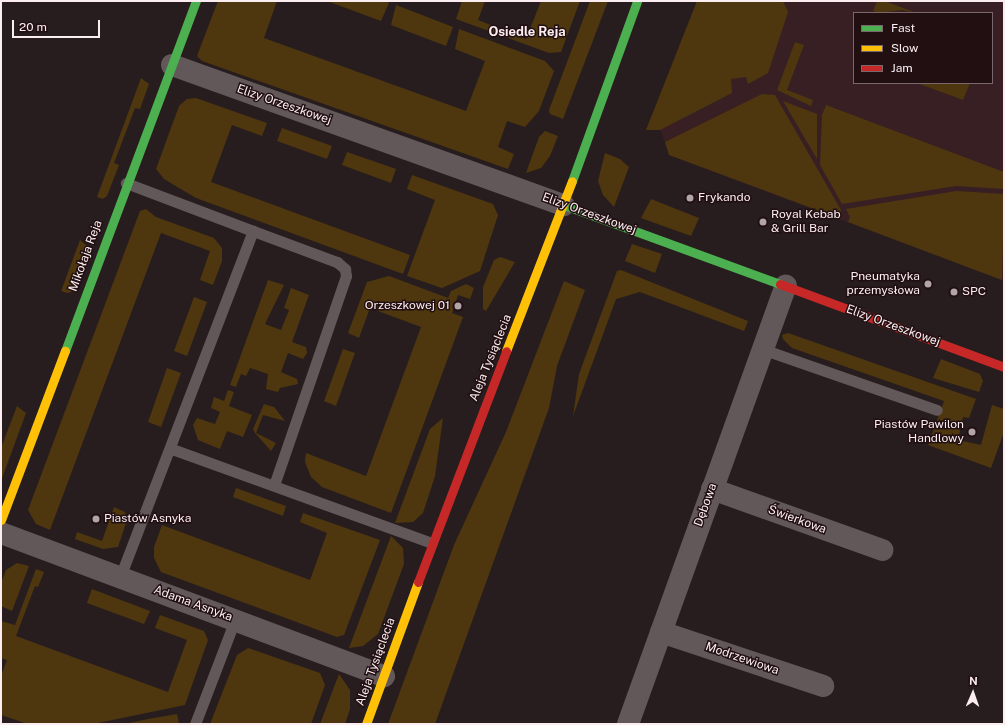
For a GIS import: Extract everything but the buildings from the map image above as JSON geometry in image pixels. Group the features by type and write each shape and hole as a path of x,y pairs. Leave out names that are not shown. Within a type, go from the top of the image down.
{"street":[{"name":"Mikołaja Reja","path":"1,520 126,183 196,1"},
{"name":"Aleja Tysiąclecia","path":"366,724 432,543 564,204 638,1"},
{"name":"Elizy Orzeszkowej","path":"172,65 564,204 1004,367"},
{"name":"Dębowa","path":"628,724 786,286"},
{"name":"Świerkowa","path":"712,489 882,550"},
{"name":"Adama Asnyka","path":"1,533 384,676"},
{"name":"Modrzewiowa","path":"661,632 823,686"}],"lane":[{"path":"126,183 337,262 345,269 346,276 274,485"},
{"path":"120,577 162,465 172,448 253,231"},
{"path":"762,349 937,410"},
{"path":"172,448 432,543"},
{"path":"195,724 235,620"}],"shaded area":[{"path":"218,1 277,1 264,38 466,111 485,61 455,49 459,29 545,61 554,71 539,111 525,127 507,121 498,147 514,154 508,169 202,61 197,56"},
{"path":"327,1 385,1 389,3 381,21"},
{"path":"462,1 485,1 478,20 526,39 541,1 580,1 561,52 549,53 456,19"},
{"path":"590,1 608,1 563,119 550,114 549,110"},
{"path":"697,1 783,1 788,12 768,73 748,84 746,77 731,79 732,93 660,130 646,130"},
{"path":"700,1 1004,1 1004,281 669,155 656,116"},
{"path":"877,1 885,1 913,12 902,10 887,12 873,11"},
{"path":"396,5 453,27 446,46 391,25"},
{"path":"795,42 804,45 787,90 813,100 811,106 777,90"},
{"path":"141,78 149,84 140,109 135,108 114,163 119,165 107,196 103,199 97,197"},
{"path":"920,84 970,84 963,100"},
{"path":"762,94 775,95 841,210 841,219 669,155 665,142"},
{"path":"196,98 267,123 262,136 232,125 211,182 410,255 403,274 196,198 164,179 156,169 179,106 187,99"},
{"path":"783,101 817,114 817,159"},
{"path":"826,105 1004,172 1004,189 956,186 842,204 820,165 822,115"},
{"path":"282,128 332,146 327,159 277,141"},
{"path":"545,131 558,136 550,156 541,168 526,173 539,137"},
{"path":"347,152 396,169 391,183 342,165"},
{"path":"605,153 620,159 629,167 614,207 603,195 598,181"},
{"path":"412,175 493,204 498,215 480,271 442,288 407,276 435,200 407,189"},
{"path":"956,191 1004,194 1002,280 848,222 850,217 846,209"},
{"path":"651,199 699,218 691,236 641,218"},
{"path":"146,209 156,217 214,238 222,248 222,261 213,285 200,280 210,251 161,233 50,530 36,524 28,510 140,211"},
{"path":"80,240 88,247 71,292 67,293 61,291"},
{"path":"632,244 662,254 655,273 625,261"},
{"path":"500,257 515,262 486,311 483,309 483,287 494,260"},
{"path":"621,270 748,321 744,331 640,292 616,299 573,416 579,374 617,271"},
{"path":"389,276 448,298 451,291 466,284 474,288 470,299 458,295 452,313 463,317 391,513 322,487 311,477 305,462 306,453 366,476 421,327 370,308 359,338 348,333 367,282"},
{"path":"268,280 284,285 265,324 281,330 289,310 284,308 291,288 309,295 292,342 306,347 307,353 303,359 288,353 281,372 297,379 298,384 280,388 278,392 266,389 268,374 250,368 246,376 241,374 236,387 230,385"},
{"path":"564,281 585,290 557,366 549,408 435,724 388,724 454,545 506,432"},
{"path":"194,297 207,302 187,356 174,351"},
{"path":"788,333 976,399 969,418 963,417 958,440 981,445 992,405 1004,409 1004,432 991,468 928,445 944,401 792,348 783,339 782,335"},
{"path":"343,349 355,353 336,406 324,401"},
{"path":"941,359 980,374 983,381 979,392 933,378"},
{"path":"167,368 181,373 161,427 148,422"},
{"path":"228,390 234,392 229,406 252,415 243,437 227,431 220,449 198,440 193,425 197,418 215,424 220,412 211,408 214,397 224,401"},
{"path":"264,404 274,407 285,421 263,415 256,433 276,443 271,451 255,433 253,429"},
{"path":"17,406 26,413 1,481 1,448"},
{"path":"443,418 435,476 423,513 413,522 395,523 430,429"},
{"path":"236,488 286,506 283,516 233,497"},
{"path":"114,507 125,512 127,520 118,547 103,549 75,539 77,532 102,541"},
{"path":"303,513 380,540 344,635 337,637 161,572 154,558 154,547 162,525 310,580 327,533 300,522"},
{"path":"391,536 403,548 404,564 378,634 363,646 349,648"},
{"path":"17,563 29,566 12,611 1,606 1,583 6,570"},
{"path":"36,569 44,572 38,587 35,586 16,636 168,692 187,640 155,628 160,615 204,631 208,640 185,705 93,724 28,724 1,715 1,676 7,660 1,658 1,621 15,625"},
{"path":"92,589 150,611 144,624 87,603"},
{"path":"248,648 320,673 325,685 311,724 210,724 237,655"},
{"path":"339,674 350,690 350,709 345,724 320,724"},
{"path":"177,714 179,724 125,724 148,719"}],"traffic: fast":[{"path":"65,351 196,1"},
{"path":"572,181 637,1"},
{"path":"564,205 780,284"}],"traffic: slow":[{"path":"506,351 572,181"},
{"path":"1,520 65,351"},
{"path":"366,724 418,582"}],"traffic: jam":[{"path":"780,284 1004,367"},
{"path":"418,582 506,351"}],"place":[{"name":"Frykando","path":"690,198"},
{"name":"Royal Kebab & Grill Bar","path":"763,222"},
{"name":"Pneumatyka przemysłowa","path":"928,284"},
{"name":"SPC","path":"954,292"},
{"name":"Orzeszkowej 01","path":"458,306"},
{"name":"Piastów Pawilon Handlowy","path":"972,432"},
{"name":"Piastów Asnyka","path":"96,519"}],"district":[{"name":"Osiedle Reja","path":"527,32"}]}
